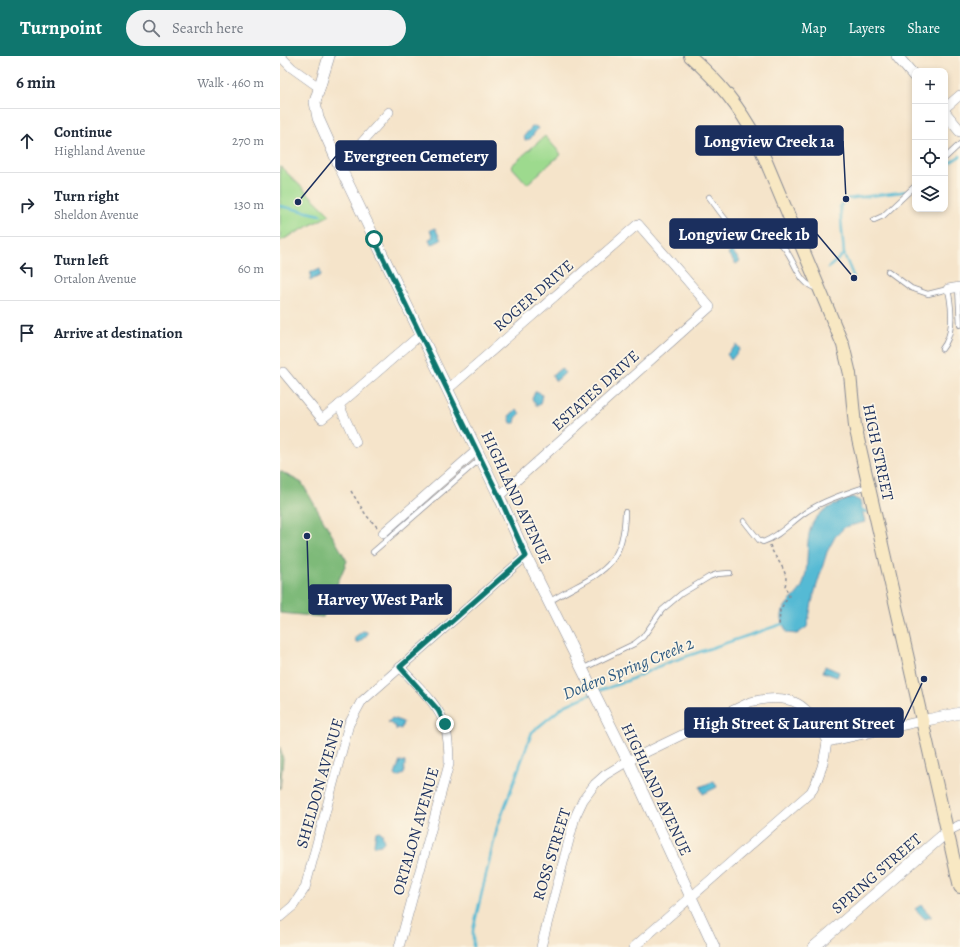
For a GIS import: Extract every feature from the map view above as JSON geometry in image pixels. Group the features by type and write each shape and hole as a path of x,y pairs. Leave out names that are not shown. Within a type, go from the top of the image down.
{"main road":[{"name":"HIGH STREET","path":"690,56 727,92 747,121 757,140 837,328 847,359 855,426 922,721 958,868 960,887"}],"street":[{"path":"280,56 292,68 320,88"},
{"name":"HIGHLAND AVENUE","path":"329,56 315,102 318,118 420,335 448,389 499,496 526,556 628,761 714,947"},
{"path":"897,56 912,74"},
{"path":"948,105 960,95"},
{"path":"340,167 389,112"},
{"path":"948,116 960,131"},
{"name":"ROGER DRIVE","path":"448,389 638,224 710,307"},
{"path":"948,289 959,287"},
{"name":"ESTATES DRIVE","path":"499,496 710,307"},
{"path":"283,372 322,418 420,335"},
{"path":"339,405 356,442"},
{"path":"383,533 479,454"},
{"name":"SHELDON AVENUE","path":"280,917 293,906 305,888 349,724 362,702 526,556"},
{"name":"ORTALON AVENUE","path":"399,947 449,764 448,736 445,724 438,710 400,667"},
{"name":"ROSS STREET","path":"541,947 575,817 583,800 605,774 628,761 750,702 766,698 782,698 796,702 808,710 818,723 826,742"},
{"path":"634,947 811,792 824,763 826,742 960,713"},
{"name":"SPRING STREET","path":"814,947 948,831 960,825"}],"lane":[{"path":"948,155 960,144"},
{"path":"874,220 887,213 912,189"},
{"path":"709,197 740,233 776,239 788,252 804,282 810,287 822,290"},
{"path":"888,271 911,288 928,294 948,289 951,303 950,335 942,349"},
{"path":"959,287 960,325"},
{"path":"373,552 479,454"},
{"path":"744,521 759,540 763,542 770,540 816,506 869,486"},
{"path":"549,602 575,586 597,576 611,563 623,540 625,512"},
{"path":"582,669 644,638 662,610 681,594 709,577 716,574 730,572"}],"path":[{"path":"351,491 366,515 383,533"},
{"path":"770,540 770,547 774,556 784,570 786,582 785,586 789,596 780,610 780,626"}],"green space":[{"path":"545,136 561,154 527,184 511,166"},
{"path":"280,166 330,215 280,241"},
{"path":"280,471 302,483 347,561 323,617 280,613"},
{"path":"280,747 283,759 280,789"}],"water":[{"path":"535,126 538,128 530,139 525,140 524,136 532,127"},
{"path":"435,228 441,240 431,245 429,239 433,237 430,230"},
{"path":"732,251 740,261 736,264 728,254"},
{"path":"320,269 321,275 310,281 311,271"},
{"path":"737,345 740,349 731,360 727,354"},
{"path":"561,368 565,373 556,381 552,376"},
{"path":"535,392 539,392 542,395 540,404 537,406 532,399"},
{"path":"517,409 520,414 516,418 515,423 511,423 509,416"},
{"path":"852,497 860,501 865,522 845,527 835,537 827,552 813,598 807,627 797,634 787,633 782,615 787,604 797,594 804,581 811,527 822,512 831,506"},
{"path":"363,631 367,632 367,635 359,642 356,642 355,637"},
{"path":"825,666 839,672 837,677 823,672"},
{"path":"392,718 403,722 401,729 398,728 396,730 396,727 388,722"},
{"path":"400,761 405,762 404,774 397,777 395,775"},
{"path":"714,781 717,787 703,794 700,787"},
{"path":"379,831 382,833 384,842 381,845 375,846 376,832"},
{"path":"921,905 931,917 925,919 915,909"}],"waterway":[{"path":"948,164 960,156"},
{"path":"828,268 844,254 840,207 846,199 909,191"},
{"path":"280,206 321,215"},
{"path":"844,254 854,278"},
{"name":"Dodero Spring Creek 2","path":"861,510 867,512"},
{"name":"Dodero Spring Creek 2","path":"596,692 627,681 664,664 785,623"},
{"name":"Dodero Spring Creek 2","path":"473,947 473,930 497,828 532,732 564,706 591,694"}],"place":[{"name":"Longview Creek 1a","path":"846,199"},
{"name":"Evergreen Cemetery","path":"298,202"},
{"name":"Longview Creek 1b","path":"854,278"},
{"name":"Harvey West Park","path":"307,536"},
{"name":"High Street & Laurent Street","path":"924,679"}],"route":[{"path":"374,239 420,335 448,389 526,556 400,667 438,710 445,724"}]}
